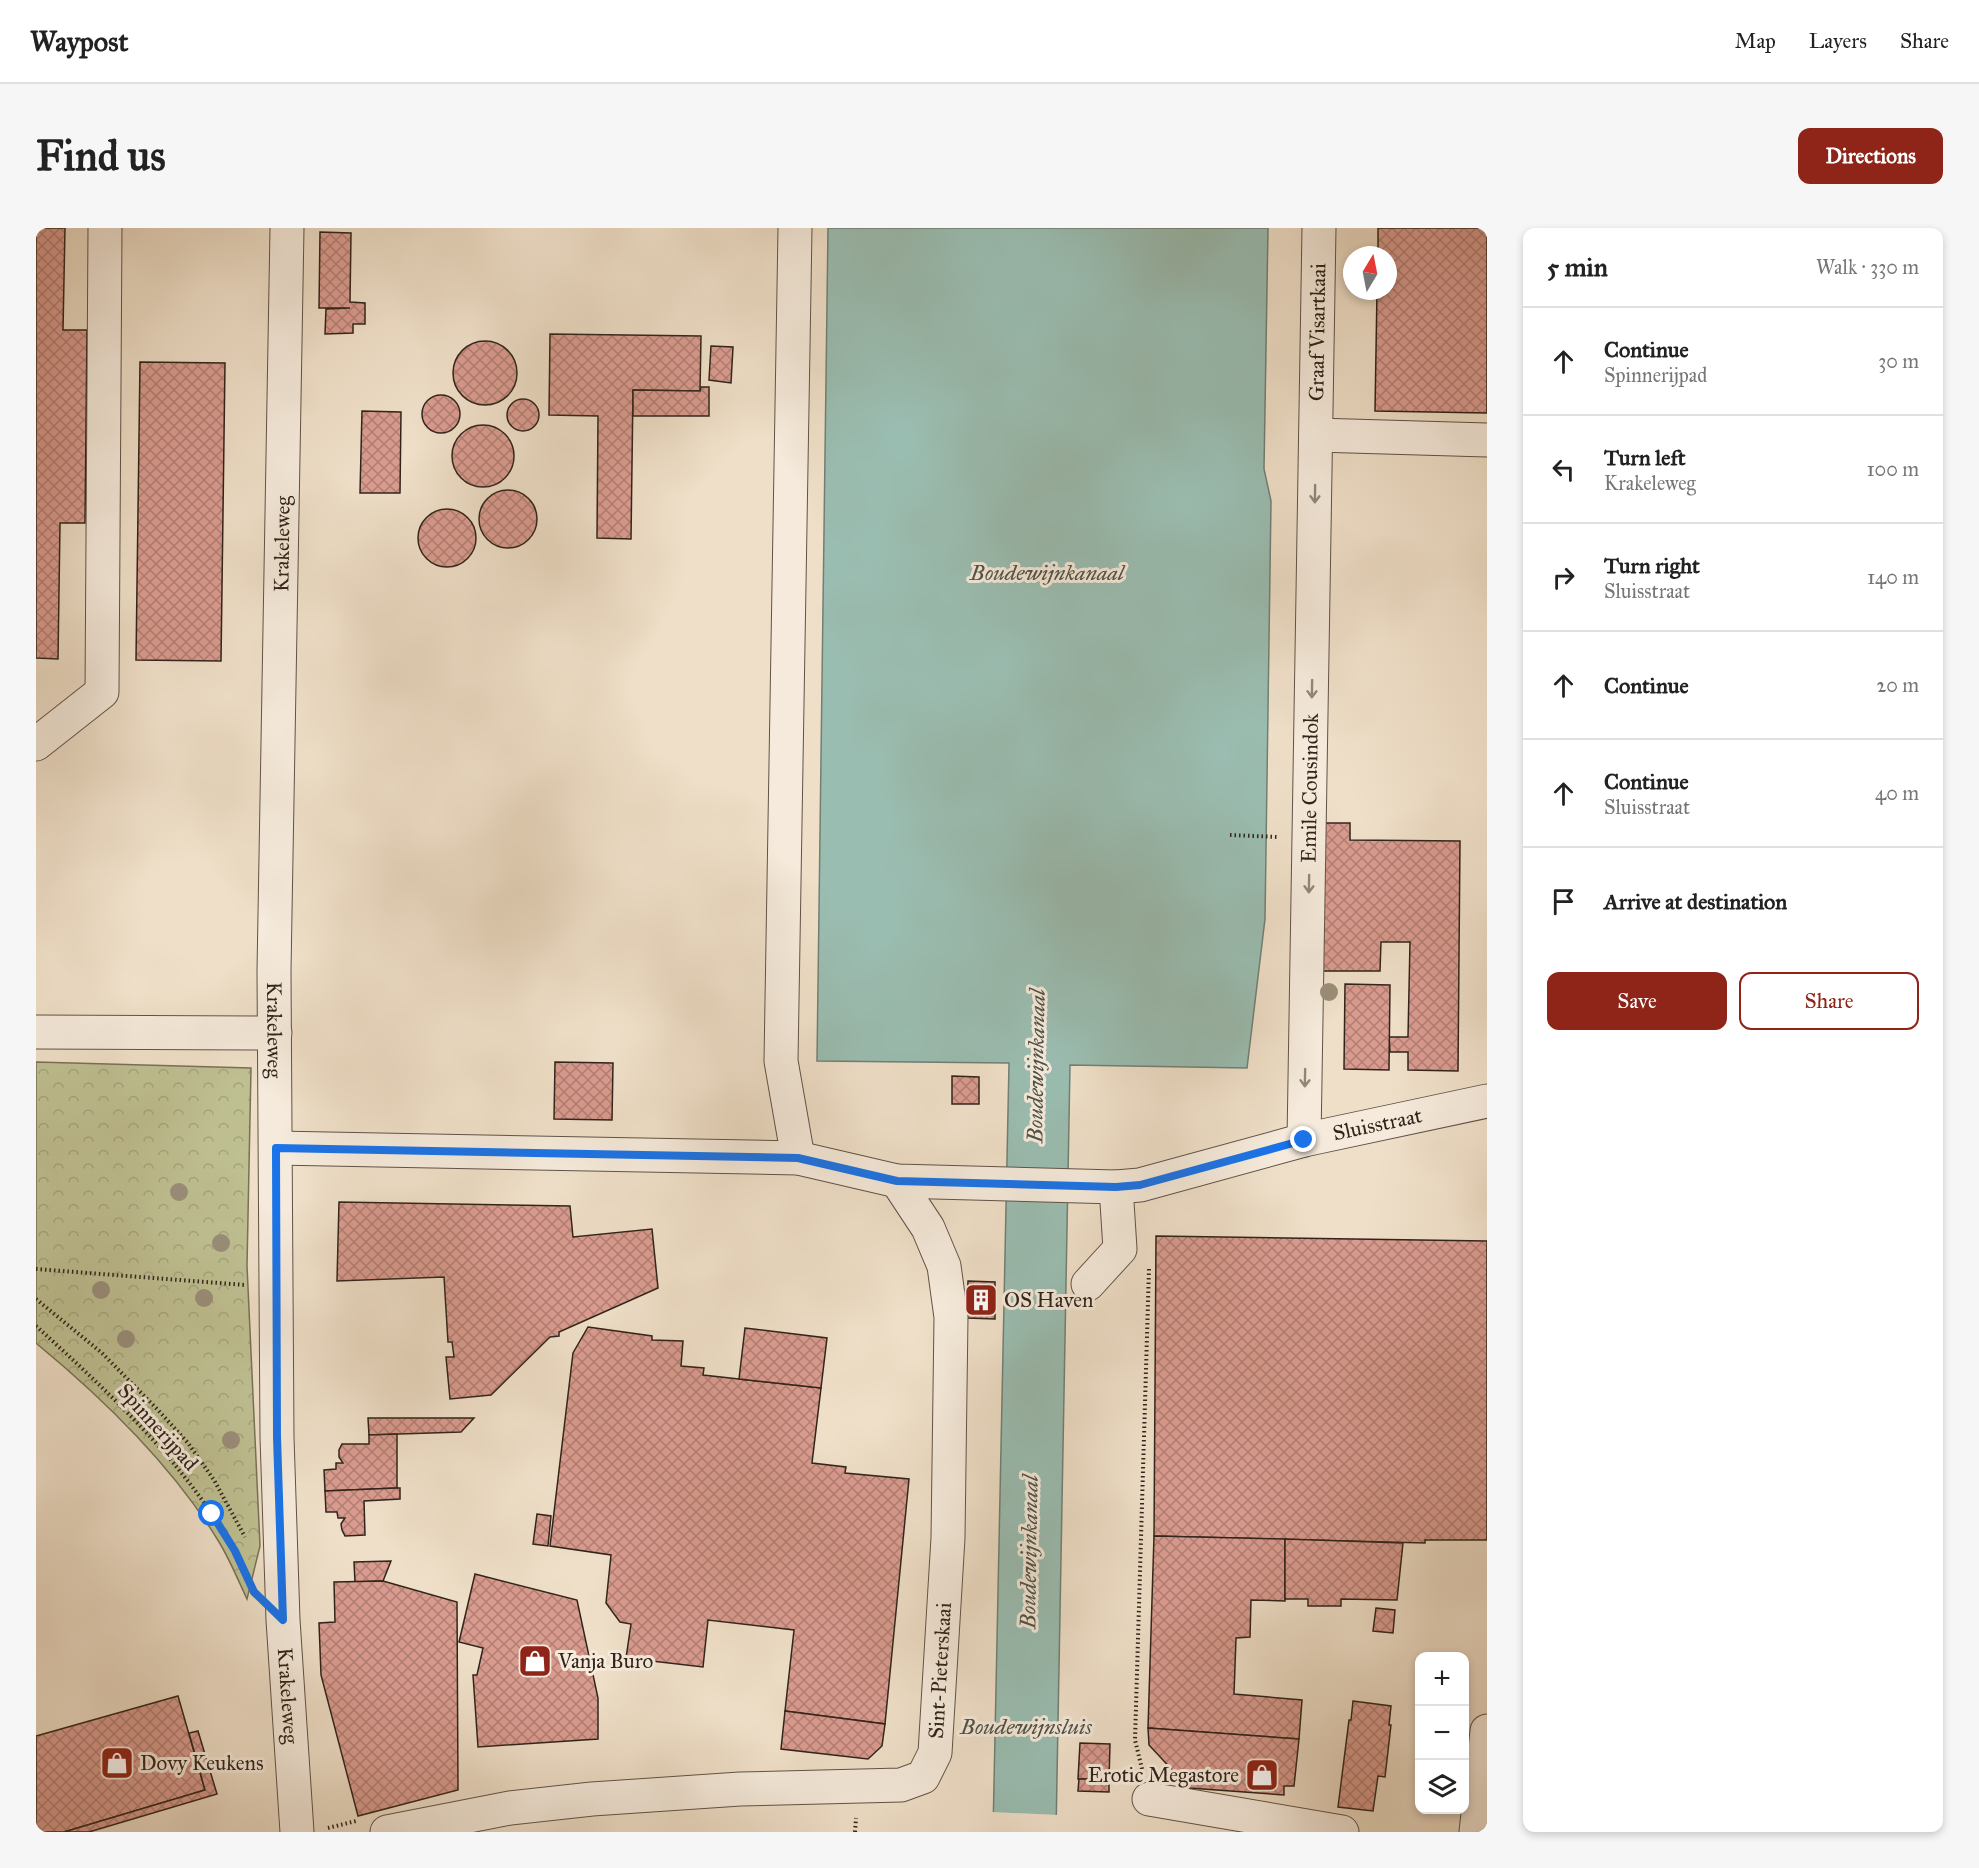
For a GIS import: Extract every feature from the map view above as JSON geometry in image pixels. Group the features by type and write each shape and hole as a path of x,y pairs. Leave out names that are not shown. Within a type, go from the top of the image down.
{"street":[{"path":"36,744 102,692 105,228"},
{"name":"Krakeleweg","path":"287,228 274,971 277,1437 283,1608 297,1832"},
{"path":"795,228 781,1061 798,1158"},
{"name":"Graaf Visartkaai","path":"1316,435 1319,228"},
{"path":"1316,435 1487,440"},
{"name":"Emile Cousindok","path":"1304,1140 1316,435"},
{"path":"36,1032 275,1033"},
{"name":"Sluisstraat","path":"897,1181 1104,1187 1140,1185 1304,1140 1487,1101"},
{"path":"276,1148 798,1158 897,1181"},
{"name":"Sint-Pieterskaai","path":"387,1832 510,1808 592,1799 740,1789 902,1785 922,1777 935,1753 936,1741 948,1538 951,1317 944,1266 927,1228 897,1181"},
{"path":"1088,1284 1120,1249 1104,1187"},
{"path":"1476,1832 1487,1731"},
{"path":"1149,1799 1342,1832"}],"path":[{"path":"1230,835 1309,837"},
{"path":"1149,1257 1135,1740 1149,1799"},
{"path":"36,1269 276,1287"},
{"path":"36,1299 102,1353 188,1443 214,1480 246,1539"},
{"name":"Spinnerijpad","path":"36,1326 92,1376 182,1474 212,1514 235,1551 249,1582"}],"green space":[{"path":"36,1062 251,1068 247,1266 260,1546 247,1599 219,1542 201,1514 159,1460 87,1387 36,1343"}],"water":[{"name":"Boudewijnkanaal","path":"828,228 1268,228 1264,469 1271,501 1265,919 1247,1068 1070,1065 1056,1832 993,1832 1009,1063 817,1061"}],"pier":[{"path":"991,1812 1059,1815 1059,1832 990,1832"}],"building":[{"path":"36,228 65,228 63,330 87,330 85,523 60,523 58,659 36,658"},
{"path":"1378,228 1487,228 1487,413 1375,411 1377,300 1397,300 1397,246 1378,246"},
{"path":"320,232 351,233 350,302 365,303 365,324 353,324 353,333 325,334 326,309 350,308 319,308"},
{"path":"550,334 701,336 700,391 633,390 631,539 597,538 598,416 549,415"},
{"path":"485,341 503,347 511,355 517,373 511,391 503,399 485,405 467,399 459,391 453,373 459,355 467,347"},
{"path":"711,346 733,347 731,383 709,380"},
{"path":"140,362 225,363 221,661 136,660"},
{"path":"701,387 709,387 709,416 633,416 633,390 700,391"},
{"path":"441,395 448,396 454,401 459,407 459,421 454,427 448,432 441,433 434,432 428,427 423,421 422,414 423,407 428,401 434,396"},
{"path":"523,399 534,404 539,415 534,426 523,431 512,426 507,415 512,404"},
{"path":"362,411 401,412 400,493 360,493"},
{"path":"477,425 489,425 505,434 512,444 514,456 512,468 505,478 489,487 477,487 466,482 457,473 452,462 452,450 457,439 466,430"},
{"path":"502,490 514,490 529,498 537,513 537,525 529,540 514,548 502,548 487,540 479,525 479,513 487,498"},
{"path":"441,509 453,509 468,517 476,532 476,544 468,559 453,567 441,567 426,559 418,544 418,532 426,517"},
{"path":"1323,823 1350,823 1350,840 1460,841 1458,1071 1408,1070 1408,1052 1390,1052 1389,1037 1408,1037 1410,942 1381,942 1380,971 1321,971"},
{"path":"1345,984 1390,985 1389,1070 1344,1069"},
{"path":"555,1062 613,1063 612,1120 554,1119"},
{"path":"952,1076 979,1077 979,1104 952,1104"},
{"path":"339,1202 570,1206 573,1237 652,1229 658,1288 559,1332 559,1336 550,1337 491,1395 450,1399 446,1357 454,1357 452,1342 448,1342 444,1277 337,1281"},
{"path":"1156,1236 1487,1241 1487,1540 1425,1540 1425,1543 1154,1536"},
{"name":"OS Haven","path":"968,1281 995,1282 995,1319 967,1318"},
{"path":"588,1327 652,1336 652,1340 683,1341 681,1366 704,1368 703,1375 821,1388 812,1463 846,1467 845,1473 909,1479 885,1724 785,1711 794,1630 708,1620 703,1667 626,1658 631,1624 620,1622 606,1603 611,1555 550,1546 573,1353"},
{"path":"745,1328 827,1338 821,1388 739,1379"},
{"path":"368,1418 474,1418 461,1432 369,1435"},
{"path":"397,1434 397,1488 325,1491 324,1470 336,1469 336,1463 343,1463 339,1457 342,1444 369,1444 369,1435"},
{"path":"400,1488 400,1499 364,1501 365,1535 345,1536 341,1524 345,1518 338,1518 337,1512 326,1512 325,1491"},
{"path":"537,1514 551,1516 548,1546 533,1544"},
{"path":"1154,1536 1285,1539 1285,1601 1251,1600 1250,1637 1236,1638 1234,1694 1302,1700 1299,1739 1148,1728"},
{"path":"1285,1539 1403,1543 1397,1600 1341,1599 1341,1606 1308,1606 1308,1599 1285,1599"},
{"path":"391,1561 383,1581 355,1582 354,1562"},
{"name":"Vanja Buro","path":"475,1574 577,1600 598,1698 598,1739 478,1747 473,1675 477,1675 483,1648 459,1642"},
{"path":"383,1581 457,1602 458,1790 358,1816 321,1675 319,1623 335,1622 334,1582"},
{"path":"1376,1608 1395,1610 1393,1633 1373,1631"},
{"name":"Dovy Keukens","path":"178,1696 205,1790 64,1832 36,1832 36,1736"},
{"path":"1353,1701 1391,1706 1385,1777 1378,1776 1373,1811 1338,1807"},
{"path":"785,1711 885,1724 882,1746 868,1759 781,1749"},
{"path":"1148,1728 1299,1739 1294,1786 1284,1786 1284,1795 1189,1788 1149,1745"},
{"path":"198,1731 217,1794 89,1832 64,1832 205,1790 189,1733"},
{"path":"1080,1743 1110,1744 1109,1780 1078,1779"},
{"path":"1079,1779 1109,1779 1109,1792 1078,1791"}],"place":[{"name":"OS Haven","path":"981,1300"},
{"name":"Vanja Buro","path":"535,1661"},
{"name":"Dovy Keukens","path":"117,1763"},
{"name":"Erotic Megastore","path":"1262,1775"}],"route":[{"path":"212,1514 235,1551 254,1592 283,1620 277,1437 276,1148 798,1158 897,1181 1116,1187 1140,1185 1304,1140"}],"water label":[{"name":"Boudewijnsluis","path":"1026,1726"}]}
